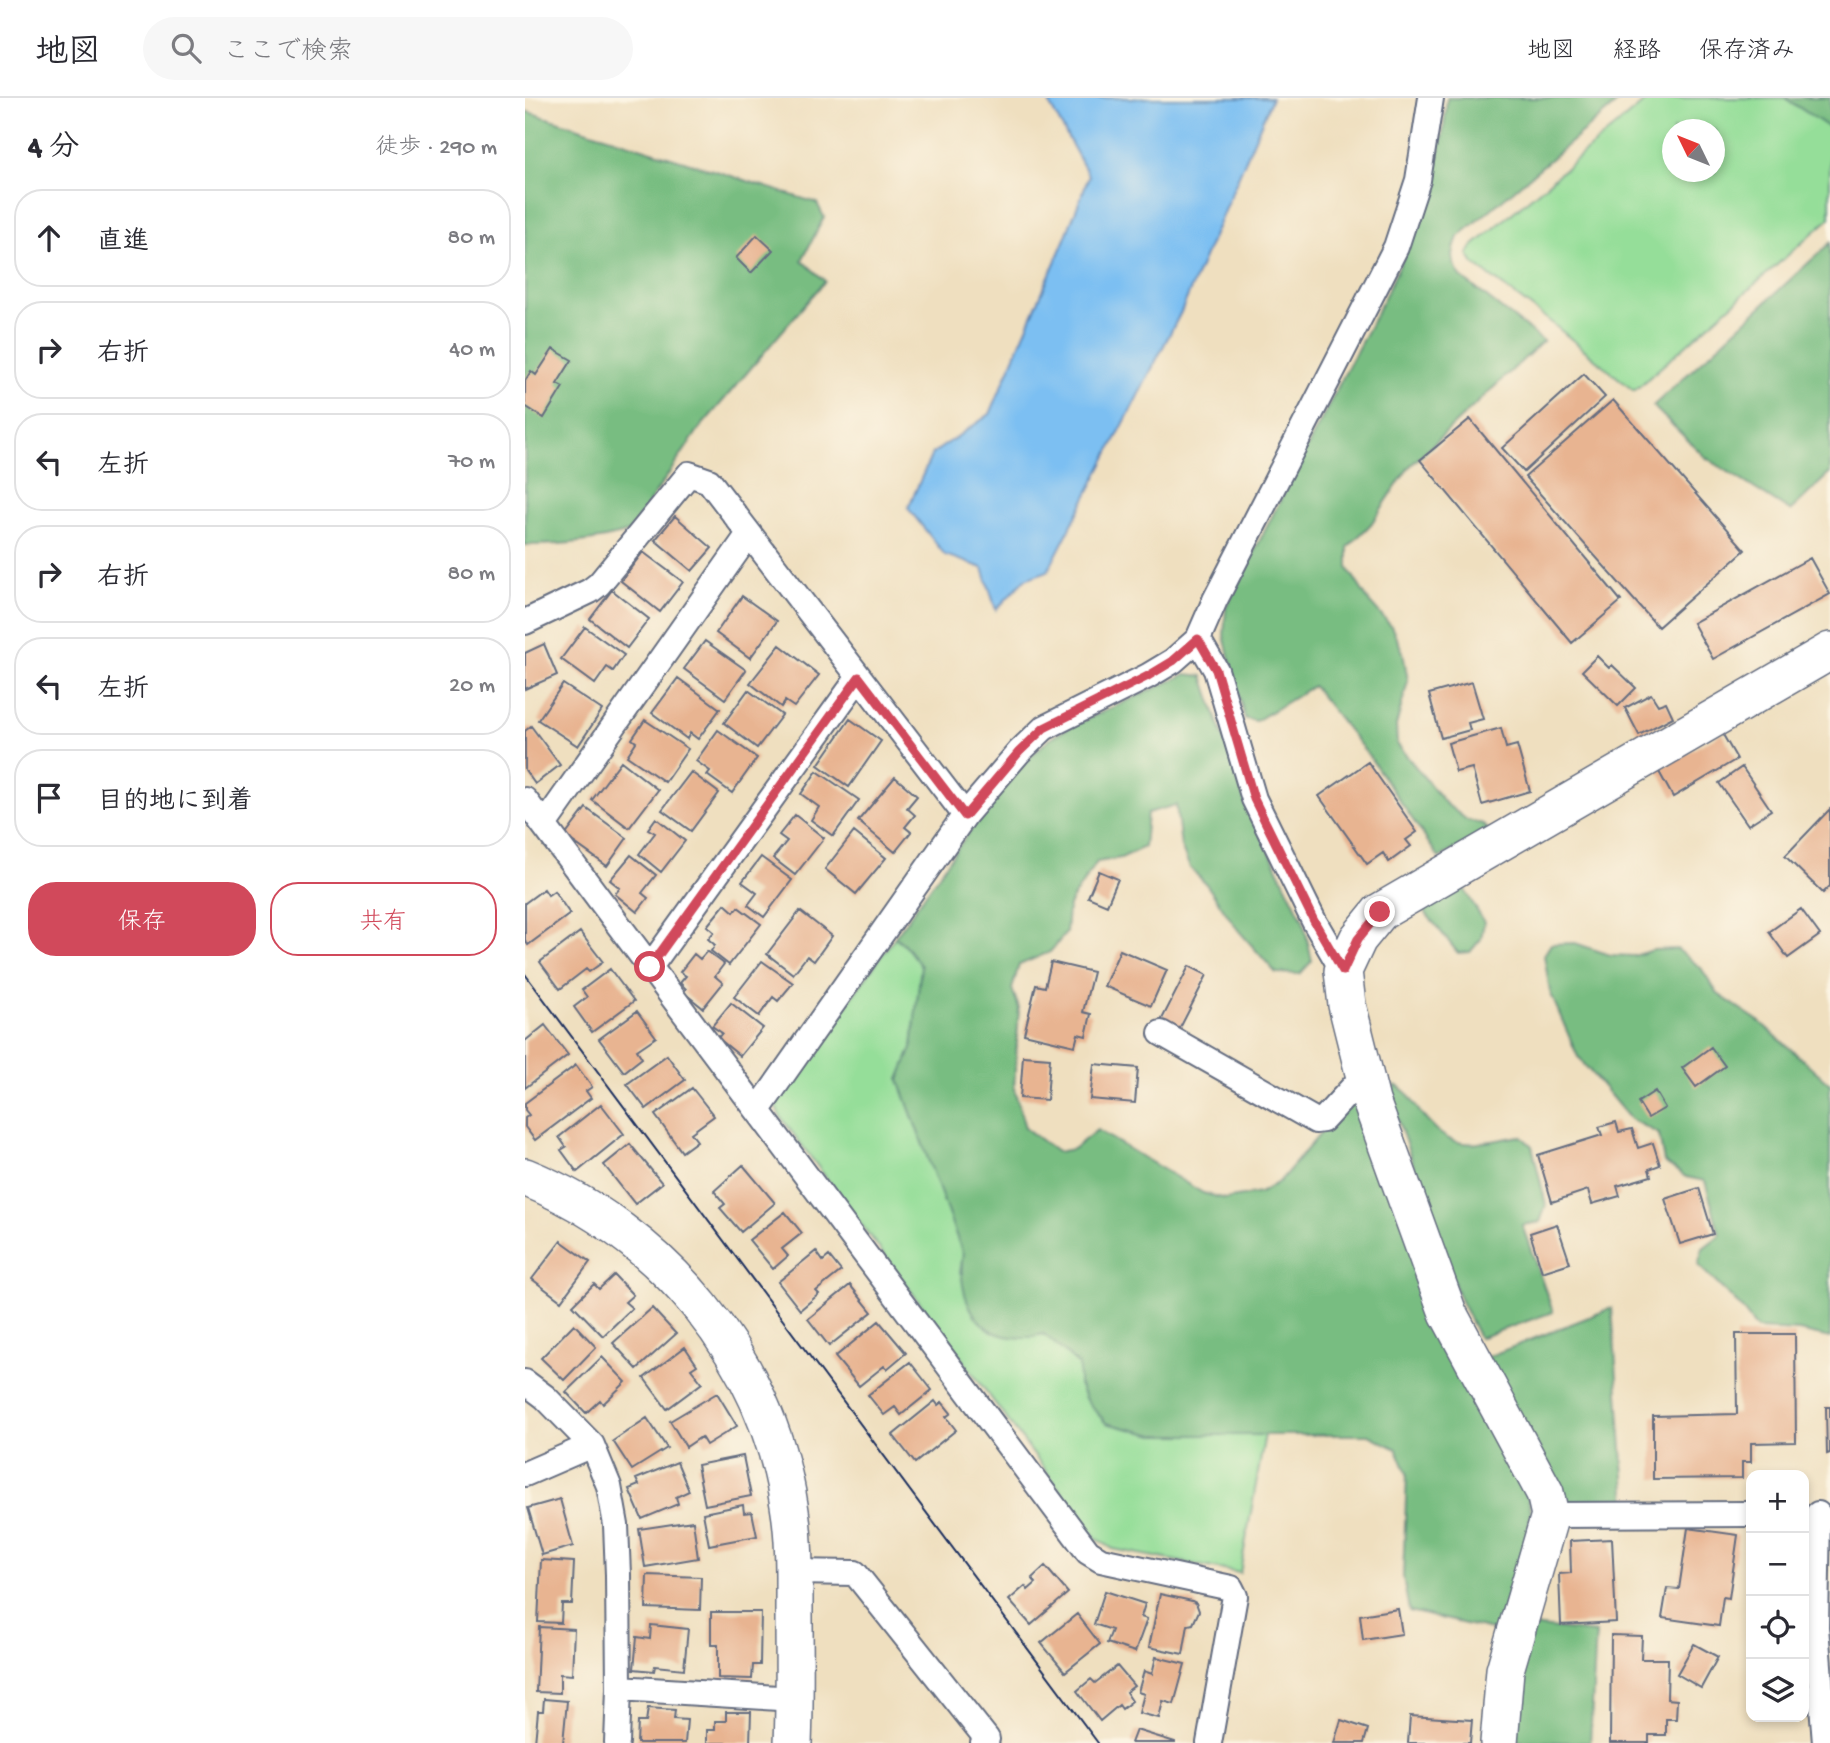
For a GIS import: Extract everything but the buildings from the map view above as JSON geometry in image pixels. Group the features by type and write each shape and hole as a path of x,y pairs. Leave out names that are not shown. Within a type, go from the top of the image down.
{"street":[{"path":"758,1110 965,816 1019,752 1044,728 1148,676 1173,661 1198,639 1215,600 1396,247 1418,180 1431,98"},
{"path":"525,622 590,592 600,584 689,474 709,481 965,816"},
{"path":"544,825 749,534"},
{"path":"1198,639 1216,670 1254,799 1314,921 1343,971 1347,1005 1371,1101 1448,1313 1545,1493 1550,1515 1505,1670 1499,1743"},
{"path":"1343,971 1358,939 1380,912 1830,651"},
{"path":"650,967 859,677"},
{"path":"525,800 1088,1552 1101,1560 1231,1588 1235,1596 1209,1743"},
{"path":"1161,1033 1316,1121 1323,1120 1365,1074"},
{"path":"525,1177 583,1204 650,1254 685,1287 737,1356 759,1399 789,1505 794,1572 793,1743"},
{"path":"525,1382 545,1397 592,1445 609,1486 615,1525 619,1688 617,1743"},
{"path":"525,1474 592,1445"},
{"path":"1550,1515 1746,1514"},
{"path":"1817,1515 1816,1627 1825,1743"},
{"path":"794,1572 855,1573 987,1739 983,1743"},
{"path":"619,1688 795,1699"}],"green space":[{"path":"1447,98 1623,98 1458,237 1453,258 1461,277 1543,341 1409,467 1371,524 1348,547 1348,568 1370,603 1391,626 1403,652 1408,681 1396,726 1397,744 1445,803 1467,820 1483,824 1489,831 1439,858 1369,756 1313,686 1256,721 1245,719 1224,636 1226,607 1410,241 1435,171"},
{"path":"1649,98 1785,98 1830,128 1830,218 1634,391 1547,319 1474,264 1468,254 1472,247"},
{"path":"1785,98 1830,98 1830,128"},
{"path":"525,111 817,203 824,217 802,260 825,281 699,429 629,532 591,541 525,545"},
{"path":"1830,243 1830,473 1790,511 1705,457 1653,406"},
{"path":"1186,674 1203,676 1244,799 1303,920 1312,961 1300,974 1276,973 1238,930 1206,884 1190,868 1181,847 1176,805 1147,813 1144,847 1121,858 1097,862 1068,908 1066,933 1050,952 1019,965 1012,989 1019,1008 1014,1088 1025,1128 1057,1152 1073,1149 1097,1130 1203,1193 1225,1199 1260,1193 1280,1181 1343,1107 1360,1103 1531,1509 1528,1535 1496,1631 1409,1611 1403,1577 1407,1473 1397,1449 1369,1435 1155,1435 1106,1423 1086,1400 1079,1384 1079,1365 1044,1334 1016,1338 998,1334 986,1327 970,1307 965,1294 962,1281 963,1254 899,1080 912,1048 921,966 895,937 976,822 1027,760 1049,739"},
{"path":"1460,882 1484,922 1481,939 1470,952 1458,953 1420,906"},
{"path":"895,937 921,966 912,1048 899,1080 963,1254 960,1273 1028,1337 1044,1334 1079,1365 1079,1384 1086,1400 1106,1423 1155,1435 1265,1434 1240,1573 1113,1549 1096,1538 780,1116 776,1107 781,1096"},
{"path":"1575,943 1610,955 1634,956 1653,950 1677,949 1701,968 1718,994 1760,1022 1830,1084 1830,1338 1799,1331 1757,1329 1738,1304 1698,1265 1703,1248 1720,1235 1705,1181 1686,1177 1664,1162 1659,1134 1630,1119 1578,1057 1550,992 1544,955 1551,944"},
{"path":"1395,1085 1403,1089 1440,1134 1451,1140 1475,1143 1521,1136 1532,1146 1546,1205 1540,1222 1522,1225 1553,1312 1479,1338 1459,1297 1390,1097"},
{"path":"1612,1308 1626,1506 1570,1503 1564,1497 1487,1357"},
{"path":"1530,1626 1596,1633 1590,1743 1515,1741 1518,1675"}],"water":[{"path":"1050,98 1272,98 1181,312 1048,571 1025,579 996,610 983,568 945,555 908,508 932,454 990,414 1089,176 1050,105"}],"tram line":[{"path":"525,974 1098,1743"}],"route":[{"path":"650,967 859,677 965,816 1019,752 1044,728 1148,676 1173,661 1198,639 1216,670 1254,799 1314,921 1343,971 1358,939 1380,912"}]}
